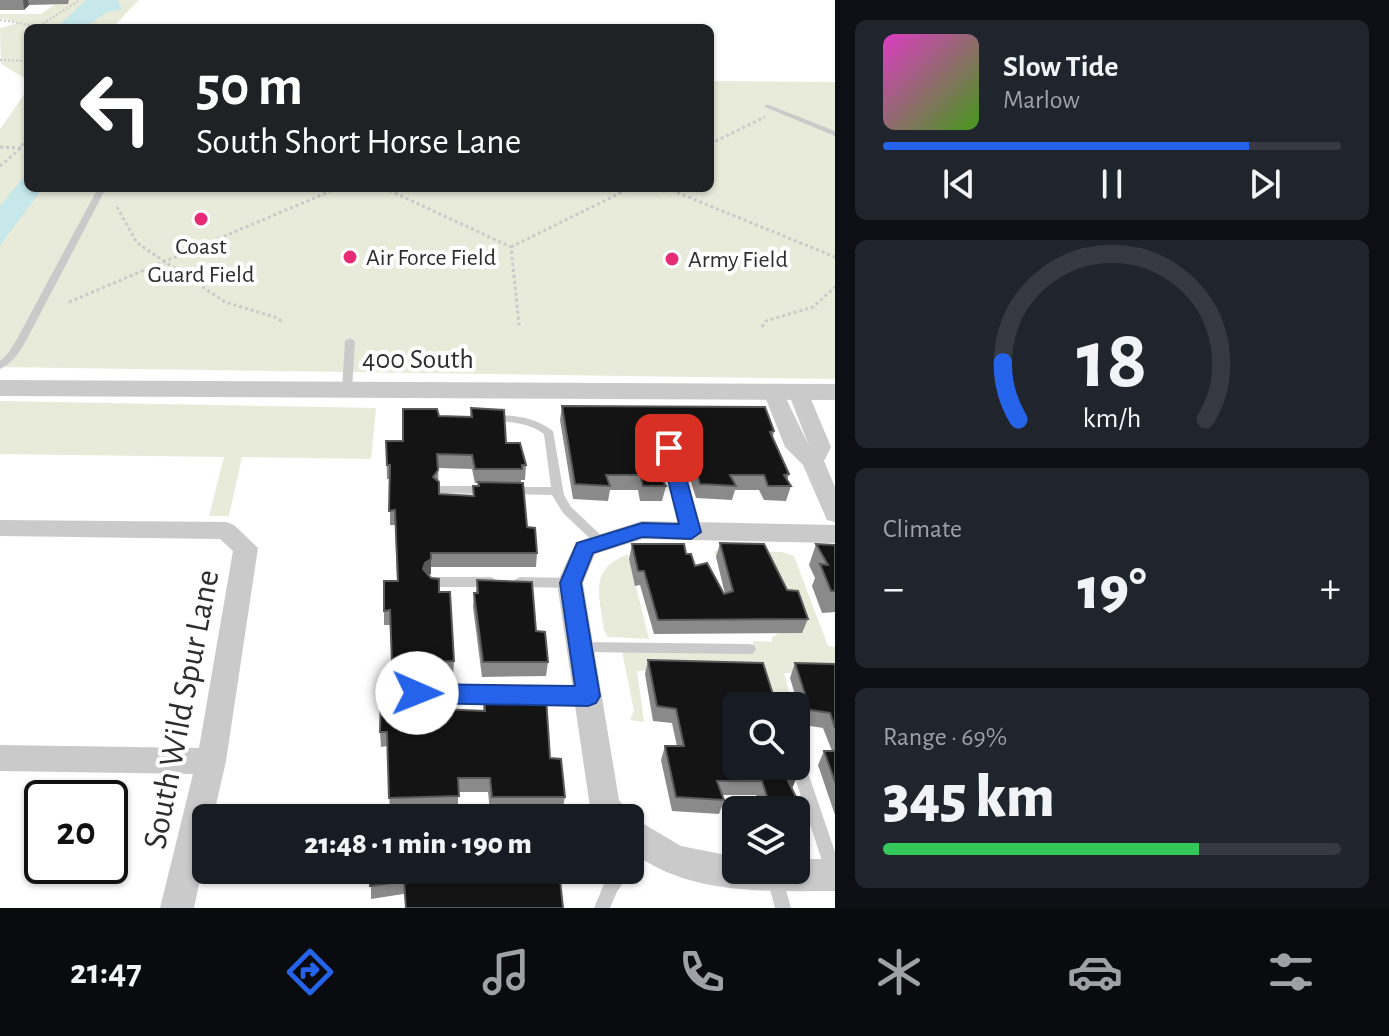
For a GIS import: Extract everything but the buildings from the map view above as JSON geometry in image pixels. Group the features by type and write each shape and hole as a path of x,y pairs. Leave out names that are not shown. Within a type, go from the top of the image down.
{"street":[{"name":"400 South","path":"0,388 835,392"},
{"path":"786,392 796,447 813,461 835,514"},
{"name":"South Wild Spur Lane","path":"0,528 226,531 246,548 211,761 177,908"},
{"path":"604,804 570,583 593,545 642,530 835,534"},
{"path":"0,758 211,761"},
{"path":"644,856 722,872"},
{"path":"810,875 835,875"}],"lane":[{"path":"769,110 835,134"},
{"path":"0,366 13,354 22,339 100,192"},
{"path":"347,389 350,341"},
{"path":"474,418 520,418 537,423 549,433 558,491 567,510 593,545"},
{"path":"669,448 691,532"},
{"path":"441,490 558,491"},
{"path":"431,582 570,583"},
{"path":"581,647 749,649"},
{"path":"417,693 588,696"},
{"path":"803,780 835,875"},
{"path":"602,908 613,884"},
{"path":"776,884 783,908"}],"path":[{"path":"41,24 80,0"},
{"path":"0,20 24,25"},
{"path":"0,27 11,22"},
{"path":"0,60 24,61"},
{"path":"714,142 769,110"},
{"path":"0,166 24,142"},
{"path":"0,147 21,148"},
{"path":"69,302 329,192"},
{"path":"393,192 511,247"},
{"path":"511,247 620,192"},
{"path":"673,192 835,257"},
{"path":"117,207 137,243 225,302 278,318 282,322"},
{"path":"511,247 519,325"},
{"path":"762,327 766,321 813,307 835,287"}],"green space":[{"path":"61,0 139,0 116,24 24,24 24,78 1,64 0,28 18,23 0,18 0,14 41,14"},
{"path":"714,81 835,82 835,379 0,367 0,129 24,95 24,192 714,192"},
{"path":"0,401 376,408 371,459 242,457 229,516 209,516 224,457 0,454"},
{"path":"714,551 782,552 794,556 828,646 835,647 835,672 784,673 789,692 765,692 758,670 637,671 644,722 630,720 634,711 622,652 754,651 753,641 772,642 772,637 780,633"},
{"path":"628,554 649,639 608,637 604,630 599,594 602,576 615,560"}],"water":[{"path":"86,0 117,0 122,9 107,12 90,24 60,24"},
{"path":"24,177 24,192 40,192 0,245 0,206"}],"place":[{"name":"Coast Guard Field","path":"201,219"},
{"name":"Air Force Field","path":"350,257"},
{"name":"Army Field","path":"672,259"}],"route":[{"path":"417,693 588,696 570,583 585,548 642,530 691,532 669,448"}]}
